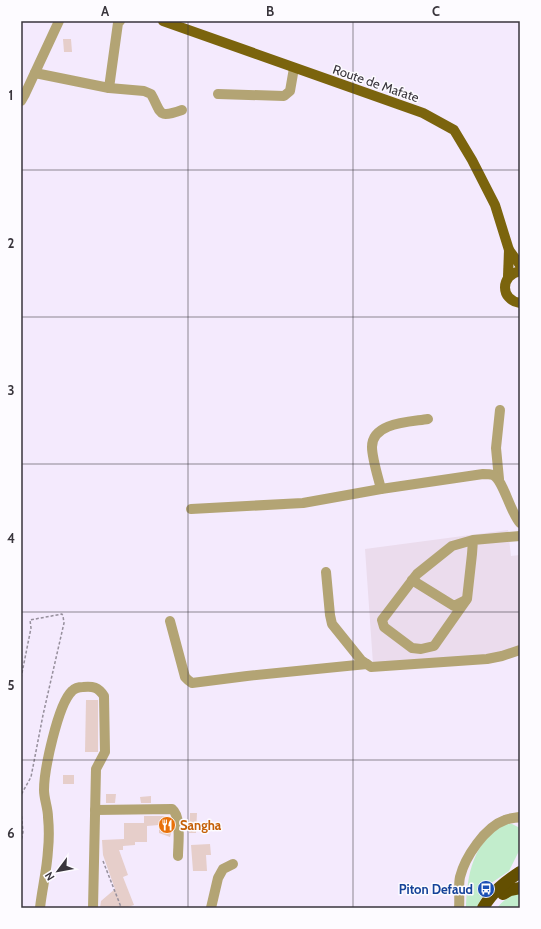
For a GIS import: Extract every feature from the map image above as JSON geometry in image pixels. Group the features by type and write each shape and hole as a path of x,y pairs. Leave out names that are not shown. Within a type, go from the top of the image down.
{"highway":[{"path":"491,908 520,861"},
{"path":"483,908 488,900 503,889 520,872"},
{"path":"503,889 520,882"},
{"path":"503,889 510,890 520,888"}],"main road":[{"name":"Route de Mafate","path":"163,21 423,113 454,130 472,160 495,205 509,250 520,265"},
{"name":"Route de Mafate","path":"509,250 508,277 505,290 507,295 516,302"},
{"path":"508,277 511,274 520,271"},
{"path":"516,302 520,311"}],"street":[{"path":"21,101 59,21"},
{"path":"109,88 118,23 120,21"},
{"path":"218,94 284,96 290,91 294,68"},
{"path":"35,73 109,88 144,91 151,94 159,111 163,114 168,115 182,110"},
{"path":"500,410 496,448 499,479 510,507 520,524"},
{"path":"381,489 372,447 375,436 380,430 387,426 428,419"},
{"path":"191,509 303,503 381,489 483,474 493,475 499,479"},
{"path":"473,540 467,599 434,646 421,650 412,648 384,627 382,620 417,574 452,546 473,540 520,536"},
{"path":"326,572 332,624 361,660 372,667 487,659 520,650"},
{"path":"412,580 454,606 467,599"},
{"path":"170,621 185,677 192,683 367,664"},
{"path":"40,908 48,852 48,817 44,792 44,778 58,714 72,690 81,687 95,687 100,690 104,696 105,752 96,769 93,908"},
{"path":"95,810 172,809 177,815 178,820 178,856"},
{"path":"459,908 460,878 465,863 474,848 485,833 497,824 505,819 520,817"},
{"path":"211,908 218,878 223,868 233,864"}],"path":[{"path":"21,678 31,628 30,620 62,614 64,623 43,715 31,777 21,795"},
{"path":"21,811 23,832 21,841"},
{"path":"102,856 121,907 119,908"}],"shaded area":[{"path":"508,530 511,556 520,555 520,652 373,664 365,549"}],"green space":[{"path":"506,824 512,824 520,828 520,849 509,871 481,890 484,894 476,908 466,908 470,871 479,849 495,831"},
{"path":"520,892 520,908 497,908 507,898"}],"building":[{"path":"63,39 71,39 72,52 64,52"},
{"path":"86,700 98,700 98,752 85,752"},
{"path":"63,775 74,775 74,784 63,784"},
{"path":"106,794 116,794 115,803 106,803"},
{"path":"151,796 151,803 141,803 140,797"},
{"path":"190,813 197,813 196,833 189,833"},
{"path":"144,816 169,816 172,825 170,828 172,830 170,837 159,833 159,825 147,826 147,842 135,842 135,845 123,846 123,850 119,850 128,875 123,877 134,905 125,908 100,908 101,901 115,889 103,855 102,840 124,839 124,823 144,823"},
{"path":"210,844 211,855 206,855 207,871 193,871 191,845"}],"place":[{"name":"Sangha","path":"167,825"},
{"name":"Piton Defaud","path":"486,889"}]}
